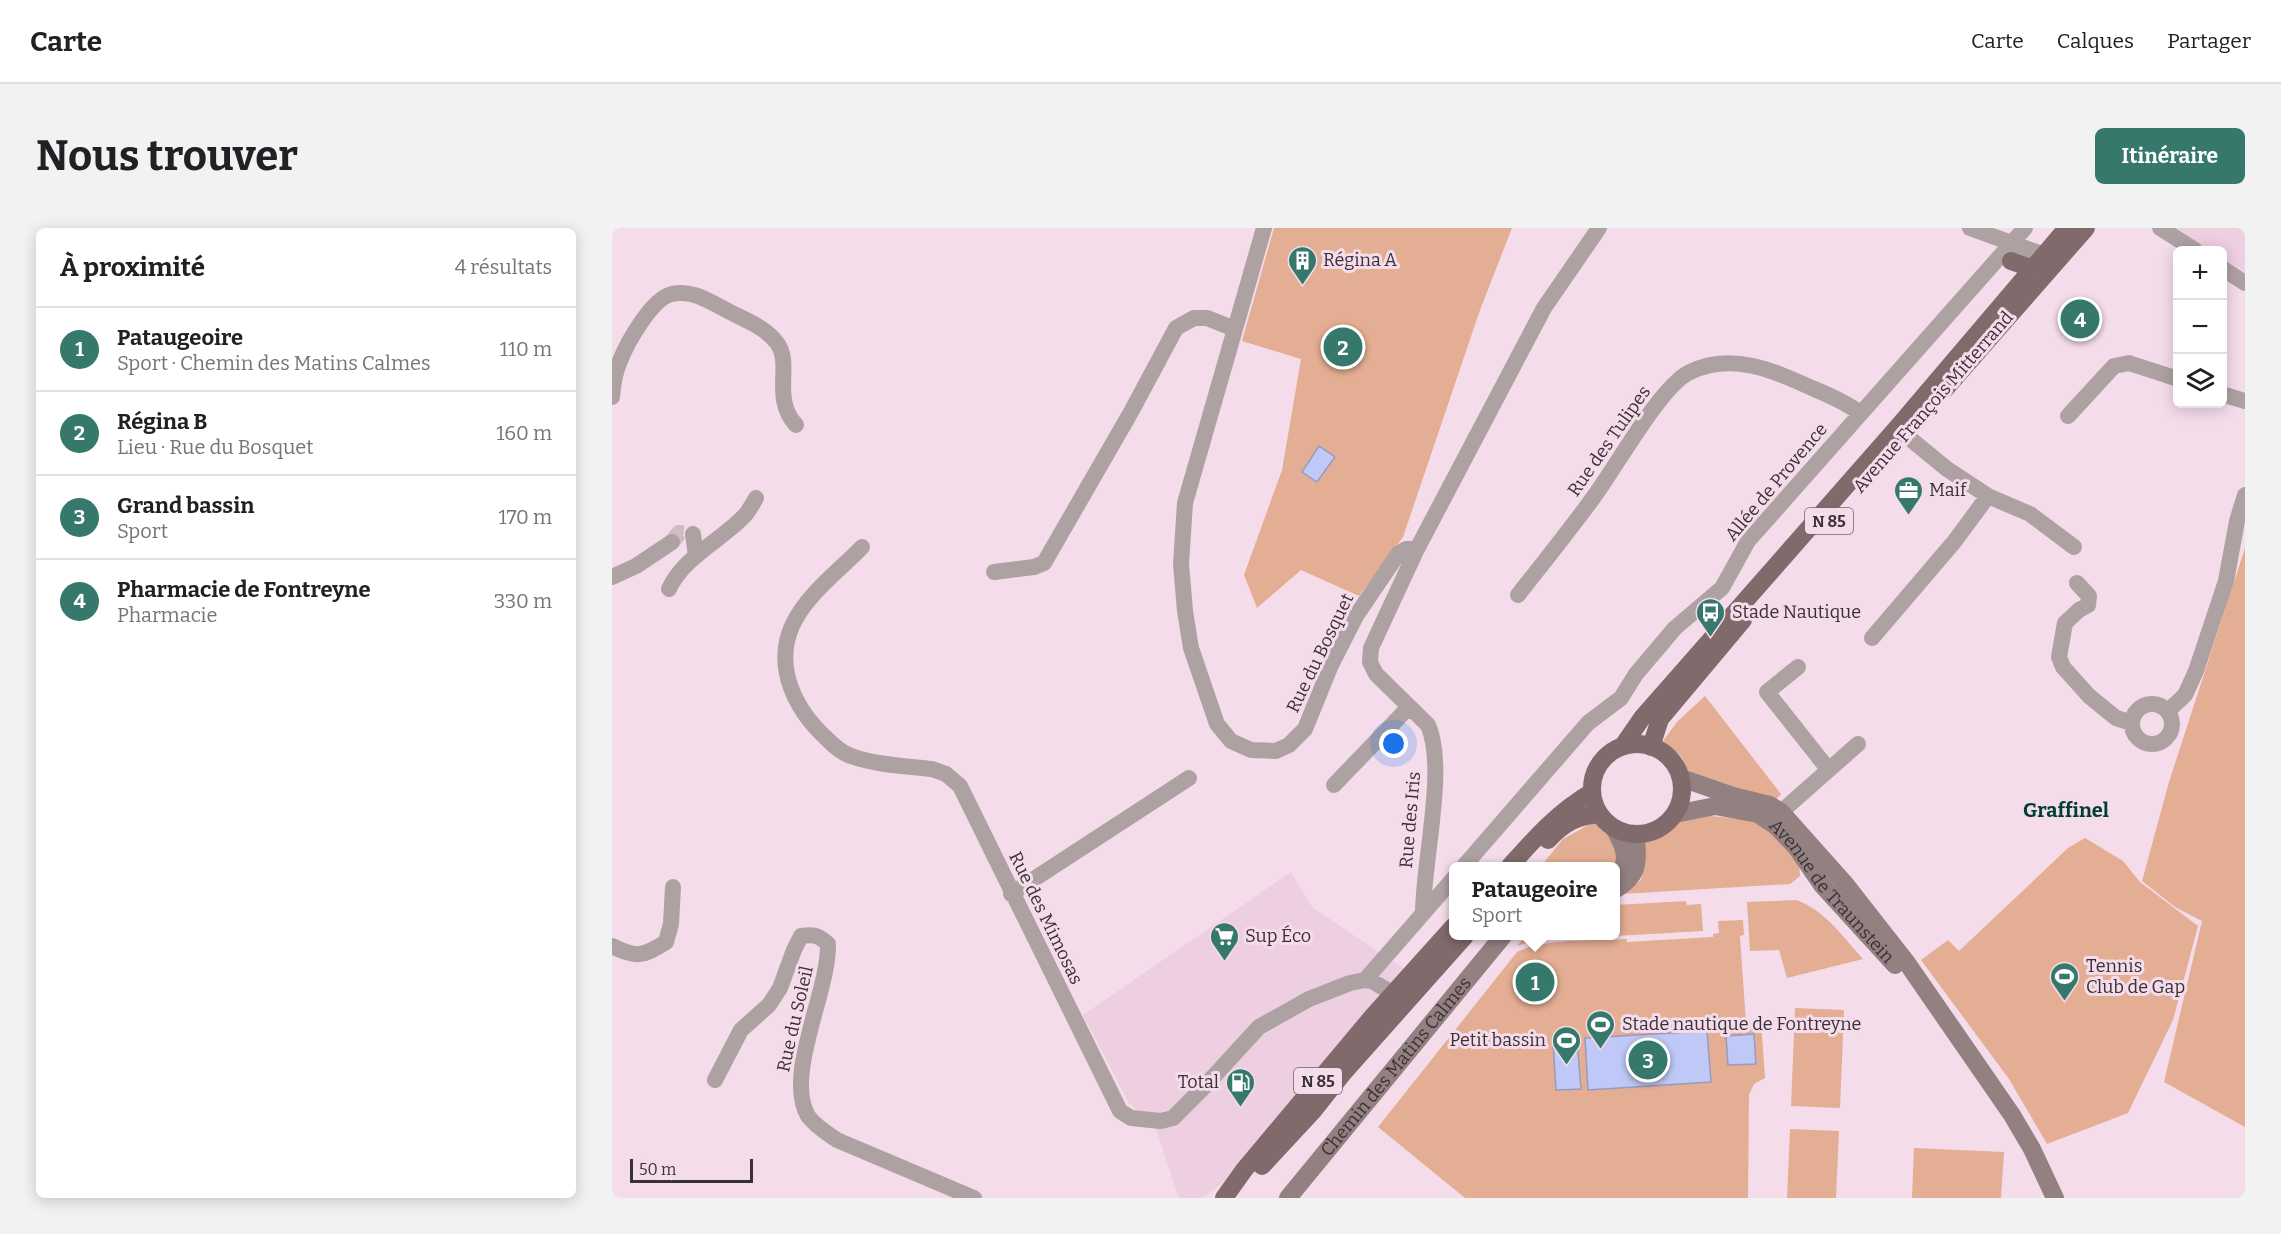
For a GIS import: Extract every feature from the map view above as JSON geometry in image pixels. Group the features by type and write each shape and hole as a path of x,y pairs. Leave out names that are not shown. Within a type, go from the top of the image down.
{"main road":[{"name":"Avenue François Mitterrand","path":"1652,747 1660,719 2016,296 2067,228"},
{"name":"Avenue François Mitterrand","path":"2016,296 2042,263 2086,228"},
{"path":"2016,296 2008,252 2042,263"},
{"name":"Avenue François Mitterrand","path":"1622,747 1642,718 1901,431"},
{"path":"1514,862 1550,822 1568,806 1592,792 1599,814 1614,828 1636,834 1658,829 1674,814 1682,790 1681,778 1674,765 1665,754 1652,747 1637,744 1622,747"},
{"name":"N 85","path":"1592,792 1593,777 1599,764 1609,753 1622,747"},
{"path":"1530,862 1559,830 1581,816 1599,814"},
{"name":"N 85","path":"1224,1198 1244,1170 1392,993 1453,940"},
{"name":"N 85","path":"1229,1198 1305,1119 1455,940"}],"street":[{"name":"Rue du Bosquet","path":"1264,228 1185,503 1181,564 1191,648 1217,724 1231,741 1251,750 1276,752 1289,745 1305,729 1356,616 1398,554 1406,549 1417,549"},
{"path":"1417,549 1544,308 1599,228"},
{"name":"Allée de Provence","path":"1468,862 1588,723 1621,698 1636,674 1675,628 1722,588 1748,541 1860,413 2008,252 2025,228"},
{"path":"2160,228 2189,246"},
{"path":"1975,230 2008,252"},
{"path":"2227,271 2245,283"},
{"path":"612,397 619,362 629,342 657,302 671,294 695,294 763,329 778,344 783,358 783,397 788,416 796,425"},
{"path":"994,572 1034,567 1044,563 1131,412 1176,328 1194,318 1207,318 1235,329"},
{"name":"Rue des Tulipes","path":"1518,595 1594,497 1661,398 1687,373 1712,363 1734,363 1769,369 1848,404 1860,413"},
{"path":"2068,416 2114,366 2129,363 2173,377"},
{"path":"2227,395 2245,401"},
{"path":"1901,431 1947,469 1988,496 2030,514 2074,547"},
{"path":"2168,711 2185,695 2196,671 2226,581 2237,521 2245,495"},
{"path":"1872,638 1954,542 1988,496"},
{"path":"669,589 674,578 696,556 746,514 756,498"},
{"path":"693,534 696,556"},
{"path":"612,577 636,566 672,542"},
{"name":"Rue des Mimosas","path":"862,547 805,603 792,627 786,653 787,678 795,700 813,726 849,756 932,769 945,774 960,786 1011,894 1120,1111 1131,1118 1161,1121 1173,1118 1258,1027 1309,999 1350,983 1365,980"},
{"name":"Rue des Iris","path":"1417,549 1371,648 1370,662 1376,674 1428,725 1433,736 1435,777 1423,913"},
{"path":"2077,583 2089,597 2088,605 2065,623 2059,657 2073,680 2095,701 2116,718 2132,723"},
{"path":"1798,667 1767,692 1828,769"},
{"path":"2146,705 2162,706 2168,711 2173,726 2165,740 2150,745 2136,738 2132,723 2134,715 2146,705"},
{"path":"1334,785 1409,707"},
{"path":"1781,812 1858,744"},
{"path":"1011,894 1189,778"},
{"name":"Avenue de Traunstein","path":"1681,778 1770,806 1781,812 1851,891 1907,963 1959,1036 2017,1123 2055,1198"},
{"name":"Avenue de Traunstein","path":"1674,814 1715,806 1758,814 1776,826 1796,847 1822,885 1959,1036"},
{"path":"1614,828 1624,848 1626,862 1620,875"},
{"path":"1620,887 1635,874 1636,834"},
{"path":"1365,980 1449,884"},
{"path":"612,946 630,955 651,951 666,942 671,924 673,887"},
{"name":"Rue du Soleil","path":"715,1080 741,1030 769,1005 780,988 801,936 813,934 820,936 828,944 828,961 804,1058 800,1091 808,1116 837,1140 974,1198"},
{"name":"Chemin des Matins Calmes","path":"1288,1198 1500,940"},
{"path":"1344,1072 1349,1055 1394,1006 1392,993 1372,981 1365,980"}],"shaded area":[{"path":"1274,228 1512,228 1480,310 1403,537 1359,596 1301,570 1257,608 1244,575 1282,470 1301,359 1242,341"},
{"path":"2173,228 2245,228 2245,272 2227,261 2227,246 2203,246"},
{"path":"2245,548 2245,1127 2164,1082 2202,921 2175,907 2142,881 2169,782"},
{"path":"1705,696 1781,794 1775,801 1690,774 1681,756 1663,741 1677,722"},
{"path":"1703,815 1757,821 1785,844 1799,863 1800,876 1790,884 1622,894 1641,880 1645,852 1643,840 1666,828 1676,819"},
{"path":"1592,823 1601,823 1610,830 1619,856 1617,862 1544,862 1563,839"},
{"name":"Tennis Club de Gap","path":"2085,838 2123,861 2140,882 2198,926 2173,1020 2128,1113 2047,1144 2009,1079 1921,960 1948,940 1959,951 2068,848"},
{"path":"1291,872 1312,907 1407,971 1236,1172 1203,1198 1179,1198 1156,1129 1129,1103 1083,1015"},
{"path":"1796,900 1825,917 1863,959 1787,978 1779,950 1750,951 1747,902"},
{"path":"1686,901 1687,905 1701,904 1703,931 1620,936 1620,905"},
{"name":"Stade nautique de Fontreyne","path":"1743,920 1744,935 1740,936 1746,1023 1761,1022 1765,1078 1754,1084 1749,1095 1748,1198 1465,1198 1378,1127 1517,952 1555,942 1627,939 1627,942 1713,937 1713,934 1719,933 1718,921"},
{"path":"1522,940 1545,940 1532,941 1517,946"},
{"path":"1795,1008 1844,1010 1840,1108 1791,1106"},
{"path":"1790,1129 1839,1131 1836,1198 1787,1198"},
{"path":"1914,1148 2004,1152 2001,1198 1912,1198"}],"water":[{"path":"1319,446 1335,457 1317,482 1302,472"},
{"path":"1535,965 1547,970 1552,982 1547,994 1535,999 1523,994 1518,982 1523,970"},
{"path":"1707,1031 1711,1082 1588,1090 1585,1038"},
{"path":"1754,1034 1756,1064 1728,1065 1726,1036"},
{"name":"Petit bassin","path":"1577,1040 1581,1089 1556,1090 1553,1042"}],"tunnel":[{"path":"672,542 679,533 693,534"}],"place":[{"name":"Régina A","path":"1302,286"},
{"name":"Pharmacie de Fontreyne","path":"2080,319"},
{"name":"Régina B","path":"1343,347"},
{"name":"Maif","path":"1908,516"},
{"name":"Stade Nautique","path":"1711,638"},
{"name":"Sup Éco","path":"1224,962"},
{"name":"Pataugeoire","path":"1535,982"},
{"name":"Tennis Club de Gap","path":"2065,1002"},
{"name":"Stade nautique de Fontreyne","path":"1601,1050"},
{"name":"Grand bassin","path":"1648,1060"},
{"name":"Petit bassin","path":"1567,1066"},
{"name":"Total","path":"1240,1108"}],"district":[{"name":"Graffinel","path":"2066,810"}]}
